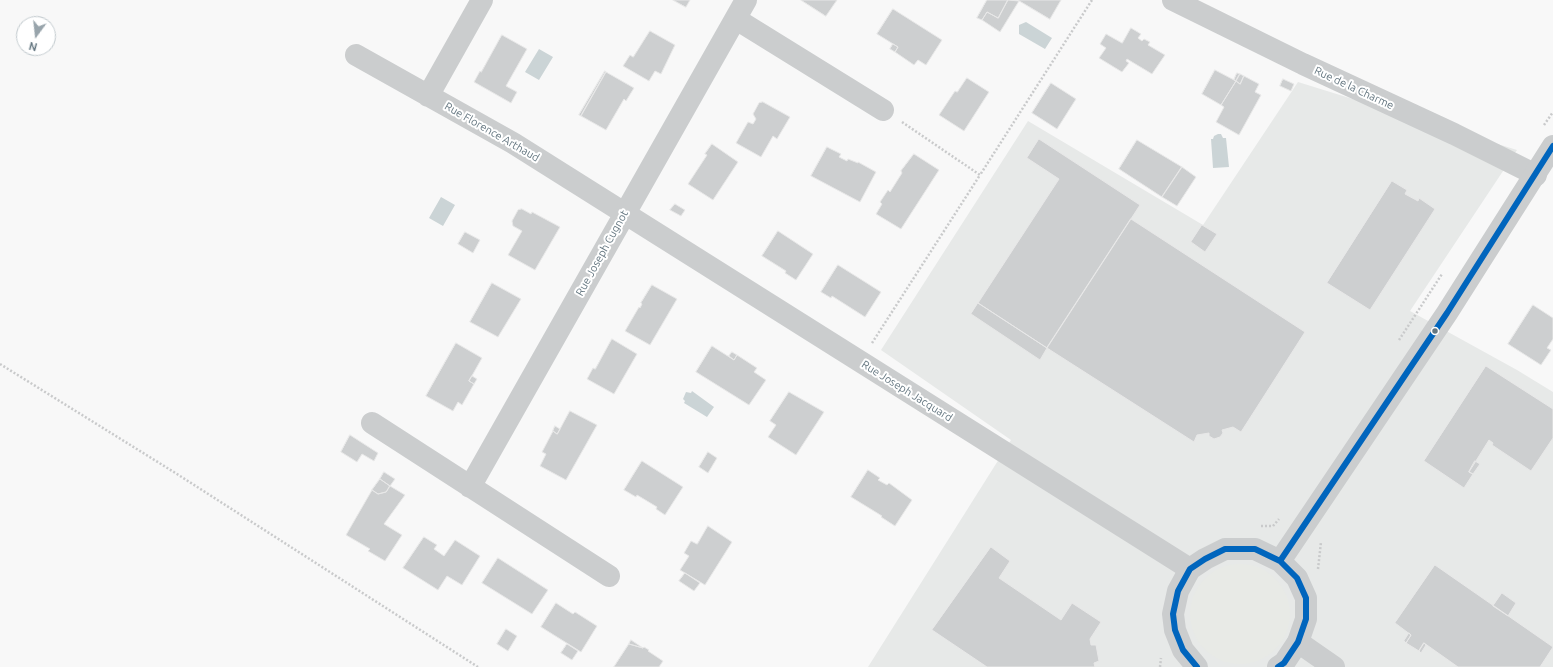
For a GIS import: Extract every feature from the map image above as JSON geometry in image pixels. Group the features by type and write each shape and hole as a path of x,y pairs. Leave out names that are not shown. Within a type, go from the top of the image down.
{"street":[{"path":"428,96 482,0"},
{"name":"Rue Joseph Cugnot","path":"470,487 746,0"},
{"name":"Rue de la Charme","path":"1173,0 1302,64 1454,134 1545,156"},
{"path":"736,19 883,110"},
{"name":"Rue Florence Arthaud","path":"356,55 513,143 625,213"},
{"path":"1280,561 1447,313 1545,156"},
{"name":"Rue Joseph Jacquard","path":"625,213 1190,569"},
{"path":"372,423 609,576"},
{"path":"1197,667 1183,650 1175,630 1173,614 1178,591 1190,569 1205,559 1225,549 1255,549 1280,561 1297,578 1306,598 1306,619 1298,642 1284,663 1278,667"},
{"path":"1298,642 1334,667"}],"path":[{"path":"860,361 1092,0"},
{"path":"883,110 980,175"},
{"path":"1545,156 1553,112"},
{"path":"1396,344 1444,271"},
{"path":"0,364 177,474 478,667"},
{"path":"1258,527 1273,526 1282,515"},
{"path":"1318,572 1322,537"},
{"path":"1160,667 1161,651"}],"shaded area":[{"path":"1026,22 1052,38 1045,49 1019,34 1019,25"},
{"path":"539,49 553,57 539,80 525,72"},
{"path":"1298,82 1517,150 1410,311 1517,370 1553,392 1553,667 868,667 1011,440 881,350 1028,121 1203,225"},
{"path":"1218,134 1221,134 1223,138 1226,138 1229,167 1213,168 1211,139"},
{"path":"441,197 455,205 443,226 429,218"},
{"path":"692,391 714,407 707,417 684,403 685,401 683,399 686,392 691,393"},
{"path":"1240,564 1259,567 1276,578 1287,595 1290,614 1287,633 1276,650 1259,661 1240,664 1221,661 1204,650 1193,633 1190,614 1193,595 1204,578 1221,567"}],"building":[{"path":"673,0 690,0 686,7"},
{"path":"801,0 837,0 826,16"},
{"path":"987,0 1008,0 998,18 987,12 982,20 977,18"},
{"path":"1008,0 1019,1 1000,32 982,20 987,12 998,18"},
{"path":"1018,0 1061,0 1050,19"},
{"path":"893,9 942,40 926,65 918,60 914,65 895,52 898,47 877,34"},
{"path":"1131,28 1141,34 1138,38 1142,41 1144,39 1150,42 1148,45 1165,55 1152,74 1127,59 1126,61 1129,63 1122,72 1099,58 1106,48 1100,44 1106,34 1122,43"},
{"path":"650,31 675,45 661,74 655,71 649,81 623,66 630,55 633,57"},
{"path":"502,35 527,49 506,86 517,92 511,103 474,82"},
{"path":"893,44 898,47 895,52 890,49"},
{"path":"1215,70 1236,81 1221,105 1202,94"},
{"path":"605,71 606,72 581,116 579,115"},
{"path":"606,72 634,88 626,101 624,99 606,130 581,116"},
{"path":"1237,73 1240,74 1236,81 1234,80"},
{"path":"1240,74 1244,76 1240,84 1236,81"},
{"path":"1244,76 1259,84 1255,92 1261,95 1239,135 1216,122 1224,107 1221,105 1236,81 1240,84"},
{"path":"967,78 989,92 964,131 939,115 955,91 957,92"},
{"path":"1283,79 1294,84 1291,91 1280,86"},
{"path":"1051,83 1076,99 1057,129 1032,113"},
{"path":"763,102 790,117 777,139 773,136 761,157 736,143 748,122 753,124 756,119 753,114 759,103"},
{"path":"1039,139 1140,205 1047,348 978,303 1059,179 1027,158"},
{"path":"1137,140 1182,167 1162,197 1119,169"},
{"path":"712,144 738,162 713,200 688,184 707,155 705,154"},
{"path":"827,147 841,154 839,157 847,161 848,159 858,162 876,172 860,202 811,176"},
{"path":"914,154 939,170 901,229 876,214 882,204 880,202 888,190 890,192 902,173 901,171"},
{"path":"1182,167 1196,177 1177,206 1162,197"},
{"path":"1392,181 1407,190 1405,194 1418,201 1419,198 1435,209 1370,310 1327,283"},
{"path":"675,204 685,210 681,216 670,210"},
{"path":"522,209 531,214 532,212 560,227 535,270 508,255 522,231 513,226 512,221 518,210"},
{"path":"1131,219 1305,332 1241,432 1233,427 1222,430 1223,433 1220,437 1214,439 1209,436 1209,433 1197,435 1194,442 1047,348"},
{"path":"1202,225 1217,234 1205,252 1191,242"},
{"path":"778,231 813,254 796,280 785,273 786,271 762,256"},
{"path":"465,232 480,240 473,253 458,244"},
{"path":"838,265 881,292 865,317 832,296 831,298 821,292"},
{"path":"492,283 521,299 498,337 470,322"},
{"path":"652,285 677,299 650,345 625,331 639,307 640,308 641,303"},
{"path":"978,303 1047,348 1040,360 971,314"},
{"path":"1533,305 1553,318 1553,339 1547,348 1551,350 1541,365 1508,344"},
{"path":"612,339 637,354 614,394 587,379 593,368 595,369"},
{"path":"456,343 482,358 469,381 474,384 462,405 458,402 453,411 426,396"},
{"path":"712,346 734,360 737,355 757,368 754,372 766,380 749,405 696,372"},
{"path":"732,352 737,355 734,360 729,356"},
{"path":"1486,366 1553,409 1553,438 1531,471 1492,445 1493,443 1489,440 1469,472 1473,474 1464,488 1424,461"},
{"path":"472,376 477,379 474,384 469,381"},
{"path":"789,392 824,412 796,455 768,437 776,425 770,421"},
{"path":"570,411 597,425 566,480 540,466 546,454 542,452 553,431 557,434"},
{"path":"555,426 560,429 557,434 553,431"},
{"path":"350,435 378,453 374,461 362,454 357,462 341,452"},
{"path":"708,452 717,458 708,473 699,467"},
{"path":"642,461 683,487 665,515 656,509 657,507 637,495 636,497 624,490"},
{"path":"1475,461 1480,464 1473,474 1469,472"},
{"path":"868,470 880,478 878,480 887,485 889,483 912,500 895,526 851,497"},
{"path":"384,472 395,479 390,486 380,479"},
{"path":"380,479 390,486 386,492 378,494 372,490"},
{"path":"390,486 405,495 384,524 402,535 385,561 368,551 370,549 346,535 372,490 378,494 386,492"},
{"path":"708,526 732,542 705,585 680,570 689,556 684,553 691,541 697,544"},
{"path":"424,537 437,545 434,549 444,556 455,540 480,556 462,585 447,576 438,590 403,568"},
{"path":"991,547 1010,561 999,578 1061,620 1072,603 1101,622 1090,639 1091,645 1096,645 1099,661 1094,663 1095,667 987,667 932,630"},
{"path":"498,558 548,590 532,614 482,583"},
{"path":"1435,565 1553,647 1540,667 1458,667 1424,643 1419,651 1406,643 1411,635 1395,623"},
{"path":"685,573 700,583 694,591 679,581"},
{"path":"1502,593 1516,603 1508,616 1493,606"},
{"path":"556,603 573,614 575,612 597,626 581,652 541,627"},
{"path":"506,629 517,636 508,651 497,644"},
{"path":"1409,633 1411,635 1406,643 1404,641"},
{"path":"631,640 643,648 629,644"},
{"path":"1424,643 1426,645 1421,653 1419,651"},
{"path":"567,644 578,651 572,660 561,653"},
{"path":"629,644 644,647 663,661 659,667 614,667"}],"transit line":[{"path":"1280,561 1447,313 1553,146"},
{"path":"1197,667 1183,650 1175,630 1173,614 1178,591 1190,569 1205,559 1225,549 1255,549 1280,561 1297,578 1306,598 1306,619 1298,642 1284,663 1278,667"}]}
